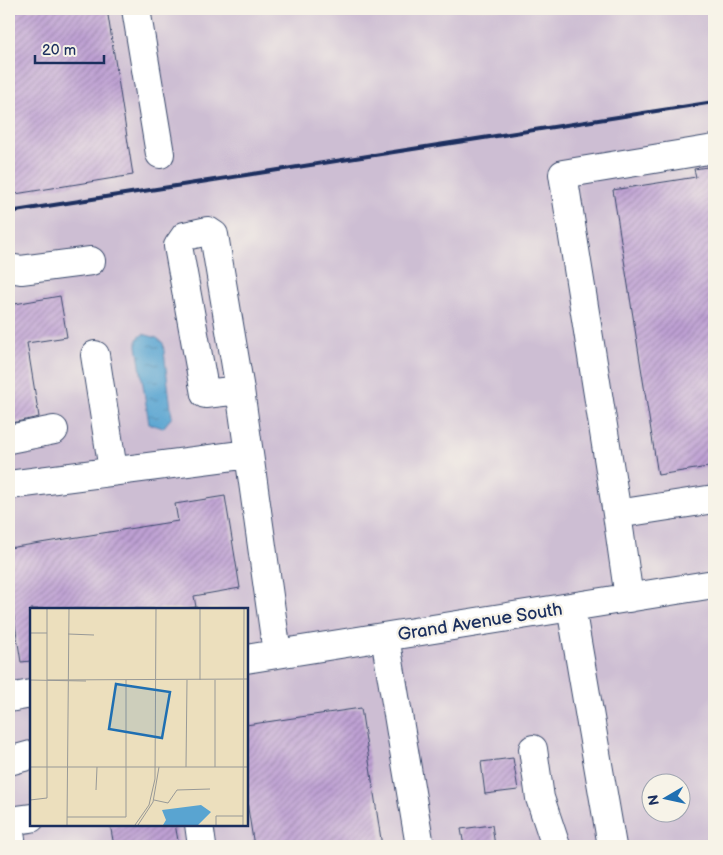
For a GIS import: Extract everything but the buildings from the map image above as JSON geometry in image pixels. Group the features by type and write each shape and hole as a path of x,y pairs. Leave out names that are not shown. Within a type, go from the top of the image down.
{"street":[{"path":"136,9 160,154"},
{"path":"629,598 563,174 714,149"},
{"path":"240,390 205,394 178,246 185,236 208,231 214,235 240,390 277,653"},
{"path":"9,268 21,270 91,261"},
{"path":"95,355 113,470"},
{"path":"9,439 54,430"},
{"path":"9,485 113,470 249,454"},
{"path":"616,514 714,499"},
{"name":"Grand Avenue South","path":"248,658 714,584"},
{"path":"571,607 612,846"},
{"path":"385,637 420,846"},
{"path":"9,698 30,694"},
{"path":"533,749 540,798 556,846"},
{"path":"9,761 30,755"},
{"path":"9,821 30,818"},
{"path":"199,825 202,846"},
{"path":"9,826 12,846"}],"shaded area":[{"path":"9,9 714,9 714,846 9,846"}],"water":[{"path":"143,334 157,338 163,343 172,417 163,428 149,424 137,346 137,339"}],"railway":[{"path":"9,212 714,102"}]}
